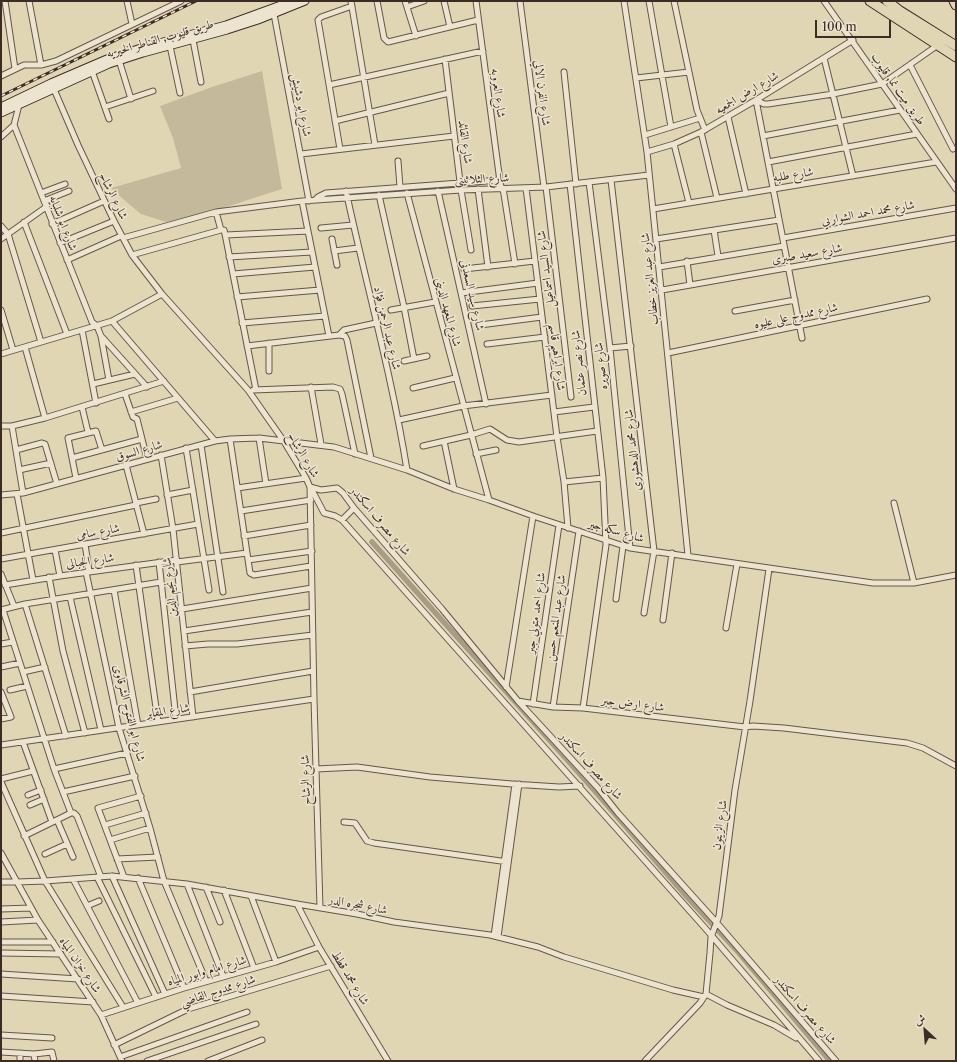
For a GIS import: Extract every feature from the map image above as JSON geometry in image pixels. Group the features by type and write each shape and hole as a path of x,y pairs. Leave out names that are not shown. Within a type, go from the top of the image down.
{"highway":[{"path":"870,1 956,57"},
{"path":"888,1 900,11 956,46"},
{"path":"954,1 956,5"}],"main road":[{"name":"طريق قليوب, القناطر الخيريه","path":"1,113 19,105 52,86 124,53 226,25 292,1"},
{"name":"طريق قليوب, القناطر الخيريه","path":"1,107 119,60 243,25 305,1"}],"street":[{"path":"5,1 15,69"},
{"path":"29,1 41,65"},
{"path":"127,1 132,24"},
{"path":"1,76 24,65 41,65 56,61 180,1"},
{"path":"377,1 384,38 390,43 478,20"},
{"path":"405,1 416,36"},
{"path":"407,7 424,1"},
{"path":"444,1 450,27"},
{"name":"شارع العروبه","path":"476,1 500,180 515,264"},
{"name":"شارع الفرن الالي","path":"520,1 545,187"},
{"name":"شارع عبد العزيز خطاب","path":"624,1 647,152 688,556"},
{"path":"649,1 671,127"},
{"path":"674,1 717,198"},
{"name":"طريق ميت نما, قليوب","path":"824,1 853,40 936,162 956,188"},
{"path":"340,150 318,22 319,18 351,4 376,145"},
{"name":"شارع ابو دشيش","path":"274,14 300,154 312,200"},
{"path":"192,40 202,82"},
{"name":"شارع ارض الجمعيه","path":"647,152 674,144 703,131 853,40"},
{"path":"756,100 764,104 768,104 833,94 882,84 938,45"},
{"path":"170,46 180,93"},
{"path":"329,85 483,51"},
{"path":"824,58 852,176"},
{"name":"شارع القائد","path":"445,59 461,190 472,250"},
{"path":"119,60 131,99"},
{"path":"910,64 953,149"},
{"path":"92,71 109,119"},
{"path":"564,72 576,184"},
{"path":"636,78 689,72"},
{"name":"شارع الرشاح","path":"52,86 104,201 132,255 162,294 248,390 283,440 310,487 312,500 311,566 313,671 320,908"},
{"path":"105,107 153,92"},
{"path":"335,120 449,93"},
{"path":"756,100 802,338"},
{"path":"1,137 14,125 19,105"},
{"path":"763,136 900,110"},
{"path":"728,117 746,194"},
{"path":"645,135 700,118"},
{"name":"شارع ابو شلبايه","path":"14,125 92,322 97,326 101,336"},
{"path":"768,162 917,134"},
{"path":"300,154 454,136"},
{"path":"674,144 689,203"},
{"path":"398,161 400,187"},
{"name":"شارع طلبه","path":"653,209 936,162"},
{"name":"شارع الثلاثينى","path":"67,260 122,237 216,212 312,200 438,191 545,187 649,175"},
{"name":"شارع الثلاثينى","path":"312,200 326,193 500,180"},
{"name":"شارع محمد الدهشورى","path":"612,180 654,552 644,613"},
{"name":"شارع صويره","path":"590,182 610,348 630,548"},
{"path":"41,194 66,184"},
{"name":"شارع نصر عثمان","path":"570,184 603,478 606,545 583,708"},
{"name":"شارع السيد اسماعيل","path":"545,187 571,396"},
{"name":"شارع ابراهيم قاسم","path":"526,188 564,482 568,528"},
{"path":"478,189 488,266"},
{"name":"شارع عبد الرحمن فؤاد","path":"346,191 399,420 407,470"},
{"name":"شارع سيد السعدنى","path":"438,191 486,404"},
{"path":"1,238 24,222 45,204 69,192"},
{"name":"شارع المعهد الدينى","path":"407,193 488,500"},
{"path":"379,196 414,359"},
{"path":"52,224 104,201"},
{"path":"302,201 329,336"},
{"name":"شارع محمد احمد الشواربي","path":"783,238 956,208"},
{"path":"216,212 221,230 224,231 226,235 256,390"},
{"path":"656,239 779,220"},
{"path":"60,243 114,221"},
{"path":"24,222 67,334"},
{"path":"321,228 353,225"},
{"path":"1,226 8,234 41,342"},
{"path":"132,255 221,230"},
{"path":"714,230 718,256"},
{"path":"226,235 308,231"},
{"name":"شارع سعيد صبرى","path":"662,290 956,238"},
{"path":"332,239 337,265"},
{"path":"659,266 784,246"},
{"path":"334,251 358,248"},
{"path":"229,256 312,252"},
{"path":"464,269 535,261"},
{"path":"687,261 690,285"},
{"path":"233,274 315,267"},
{"path":"461,293 538,283"},
{"path":"237,297 320,290"},
{"path":"1,354 112,321 162,294"},
{"path":"472,306 540,299"},
{"name":"شارع ممدوح على عليوه","path":"668,353 927,299"},
{"path":"735,311 795,300"},
{"path":"391,310 435,302"},
{"path":"1,310 13,350"},
{"path":"242,323 325,316"},
{"path":"480,326 542,317"},
{"path":"112,321 215,441"},
{"path":"339,335 344,330 376,323"},
{"path":"82,330 96,403"},
{"path":"101,336 146,387"},
{"path":"101,336 109,380"},
{"path":"247,346 329,336 345,336 371,458"},
{"path":"487,344 545,337"},
{"path":"268,343 269,371"},
{"path":"610,348 631,346"},
{"path":"25,347 45,418"},
{"path":"404,361 426,356"},
{"path":"93,384 135,374"},
{"path":"413,388 455,378"},
{"path":"1,426 12,426 45,418 164,382"},
{"path":"248,390 311,387 333,387 340,389 355,454"},
{"path":"311,387 321,444"},
{"path":"125,394 133,417 137,419 147,459"},
{"path":"399,420 463,406 552,395"},
{"path":"131,412 178,398"},
{"path":"82,407 88,432"},
{"path":"554,412 594,407"},
{"path":"12,426 23,493"},
{"path":"423,446 490,430 493,430 507,440 519,442 597,431"},
{"path":"76,478 68,438 96,431 102,450"},
{"path":"259,438 266,484"},
{"name":"شارع السوق","path":"1,495 23,493 215,441 259,438 283,440"},
{"path":"72,458 142,439"},
{"path":"230,439 251,574 254,575 311,566"},
{"name":"شارع سكه جير","path":"283,440 334,446 407,470 454,489 630,548 873,583 914,583 956,575"},
{"path":"444,441 454,489"},
{"path":"16,450 44,444 57,484"},
{"path":"201,445 223,592"},
{"path":"186,448 209,590"},
{"path":"476,454 496,450"},
{"name":"شارع نجم الدين","path":"161,455 177,561 193,717"},
{"path":"19,470 51,463"},
{"path":"126,465 144,534"},
{"path":"237,488 306,478"},
{"path":"564,482 603,478"},
{"name":"شارع مصرف اسكندر","path":"310,487 321,490 337,488 343,493 354,508 442,609 518,701 598,788 618,813 717,923 836,1061"},
{"name":"شارع مصرف اسكندر","path":"310,487 324,513 342,520 580,786 819,1061"},
{"path":"168,495 193,490"},
{"path":"16,494 33,580"},
{"path":"1,533 23,527 136,504 156,498"},
{"path":"241,511 312,500"},
{"path":"894,503 914,583"},
{"path":"342,520 354,508"},
{"path":"506,687 533,516"},
{"name":"شارع سامى","path":"1,559 198,524"},
{"path":"244,536 311,525"},
{"name":"شارع احمد متولي جبر","path":"533,704 559,525"},
{"name":"شارع عبد المنعم حسن","path":"553,707 579,531"},
{"name":"شارع ابو الفتوح الشرقاوى","path":"85,544 87,572 91,594 119,728 146,813 164,881 206,981"},
{"path":"616,600 623,546"},
{"path":"54,550 60,576"},
{"path":"248,560 312,551"},
{"name":"شارع الجبالى","path":"5,585 49,577 136,565 204,559 247,553"},
{"path":"662,620 672,554"},
{"path":"159,562 176,719"},
{"path":"726,628 737,564"},
{"path":"136,565 158,722"},
{"name":"شارع الزيتون","path":"705,996 711,935 719,916 735,790 769,569"},
{"path":"1,574 14,606"},
{"path":"49,577 67,669 85,733"},
{"path":"156,997 99,877 77,816 74,813 71,813 54,769 2,610 25,604 161,582"},
{"path":"182,609 312,588"},
{"path":"114,590 138,725"},
{"path":"70,597 101,730"},
{"path":"25,604 66,736"},
{"path":"184,631 312,612"},
{"path":"185,646 237,644 313,635"},
{"path":"1,644 13,642"},
{"path":"1,667 20,663"},
{"path":"23,672 44,667"},
{"path":"190,692 313,671"},
{"path":"10,690 27,686"},
{"path":"1,692 11,717 1,719"},
{"name":"شارع المقابر","path":"1,745 314,699"},
{"name":"شارع ارض جبر","path":"518,701 553,707 583,708 745,727 753,726 784,728 907,743 923,748 956,766"},
{"path":"23,742 44,800 73,857"},
{"path":"54,769 128,753"},
{"path":"316,769 356,767 430,777 559,787 580,786"},
{"path":"33,770 1,781 45,881 123,1007"},
{"path":"63,792 135,776"},
{"path":"496,937 517,784"},
{"path":"28,795 40,790"},
{"path":"124,877 98,808 140,796"},
{"path":"30,805 44,800"},
{"path":"24,836 71,813"},
{"path":"104,825 146,813"},
{"path":"344,822 355,823 367,841 374,843 506,862"},
{"path":"110,840 150,828"},
{"path":"45,854 67,844"},
{"name":"شارع خزان المياه","path":"1,853 38,920 101,1015 121,1059"},
{"path":"117,859 158,857"},
{"path":"112,876 165,994"},
{"name":"شارع شجره الدر","path":"1,882 73,880 112,876 138,878 206,887 394,922 458,930 496,937 538,947 564,957 673,990 705,996 774,1025 801,1040"},
{"path":"138,878 184,988"},
{"path":"73,880 138,1003"},
{"path":"187,884 224,976"},
{"path":"206,887 220,922"},
{"path":"224,890 254,968"},
{"path":"251,896 276,962"},
{"path":"87,906 99,901"},
{"name":"شارع محمد قطط","path":"297,904 319,947 388,1061"},
{"path":"1,909 31,908"},
{"path":"1,922 38,920"},
{"path":"1,942 53,942"},
{"name":"شارع امام وابور المياه","path":"101,1015 206,981 276,962 319,947"},
{"path":"1,953 61,954"},
{"name":"شارع ممدوح القاضي","path":"114,1044 188,1009 331,966"},
{"path":"1,974 78,979"},
{"path":"1,996 93,1002"},
{"path":"645,1061 672,1034 705,996"},
{"path":"121,1059 247,1012"},
{"path":"147,1061 256,1024"},
{"path":"1,1035 52,1038"},
{"path":"208,1061 262,1040"},
{"path":"1,1052 34,1054 52,1052 54,1061"},
{"path":"20,1053 20,1061"},
{"path":"34,1054 35,1061"}],"shaded area":[{"path":"262,71 282,189 192,218 166,222 141,214 111,188 181,168 173,138 160,106"}],"waterway":[{"path":"372,542 587,782 687,897 739,953 830,1061"}],"railway":[{"path":"1,96 196,1"}]}
